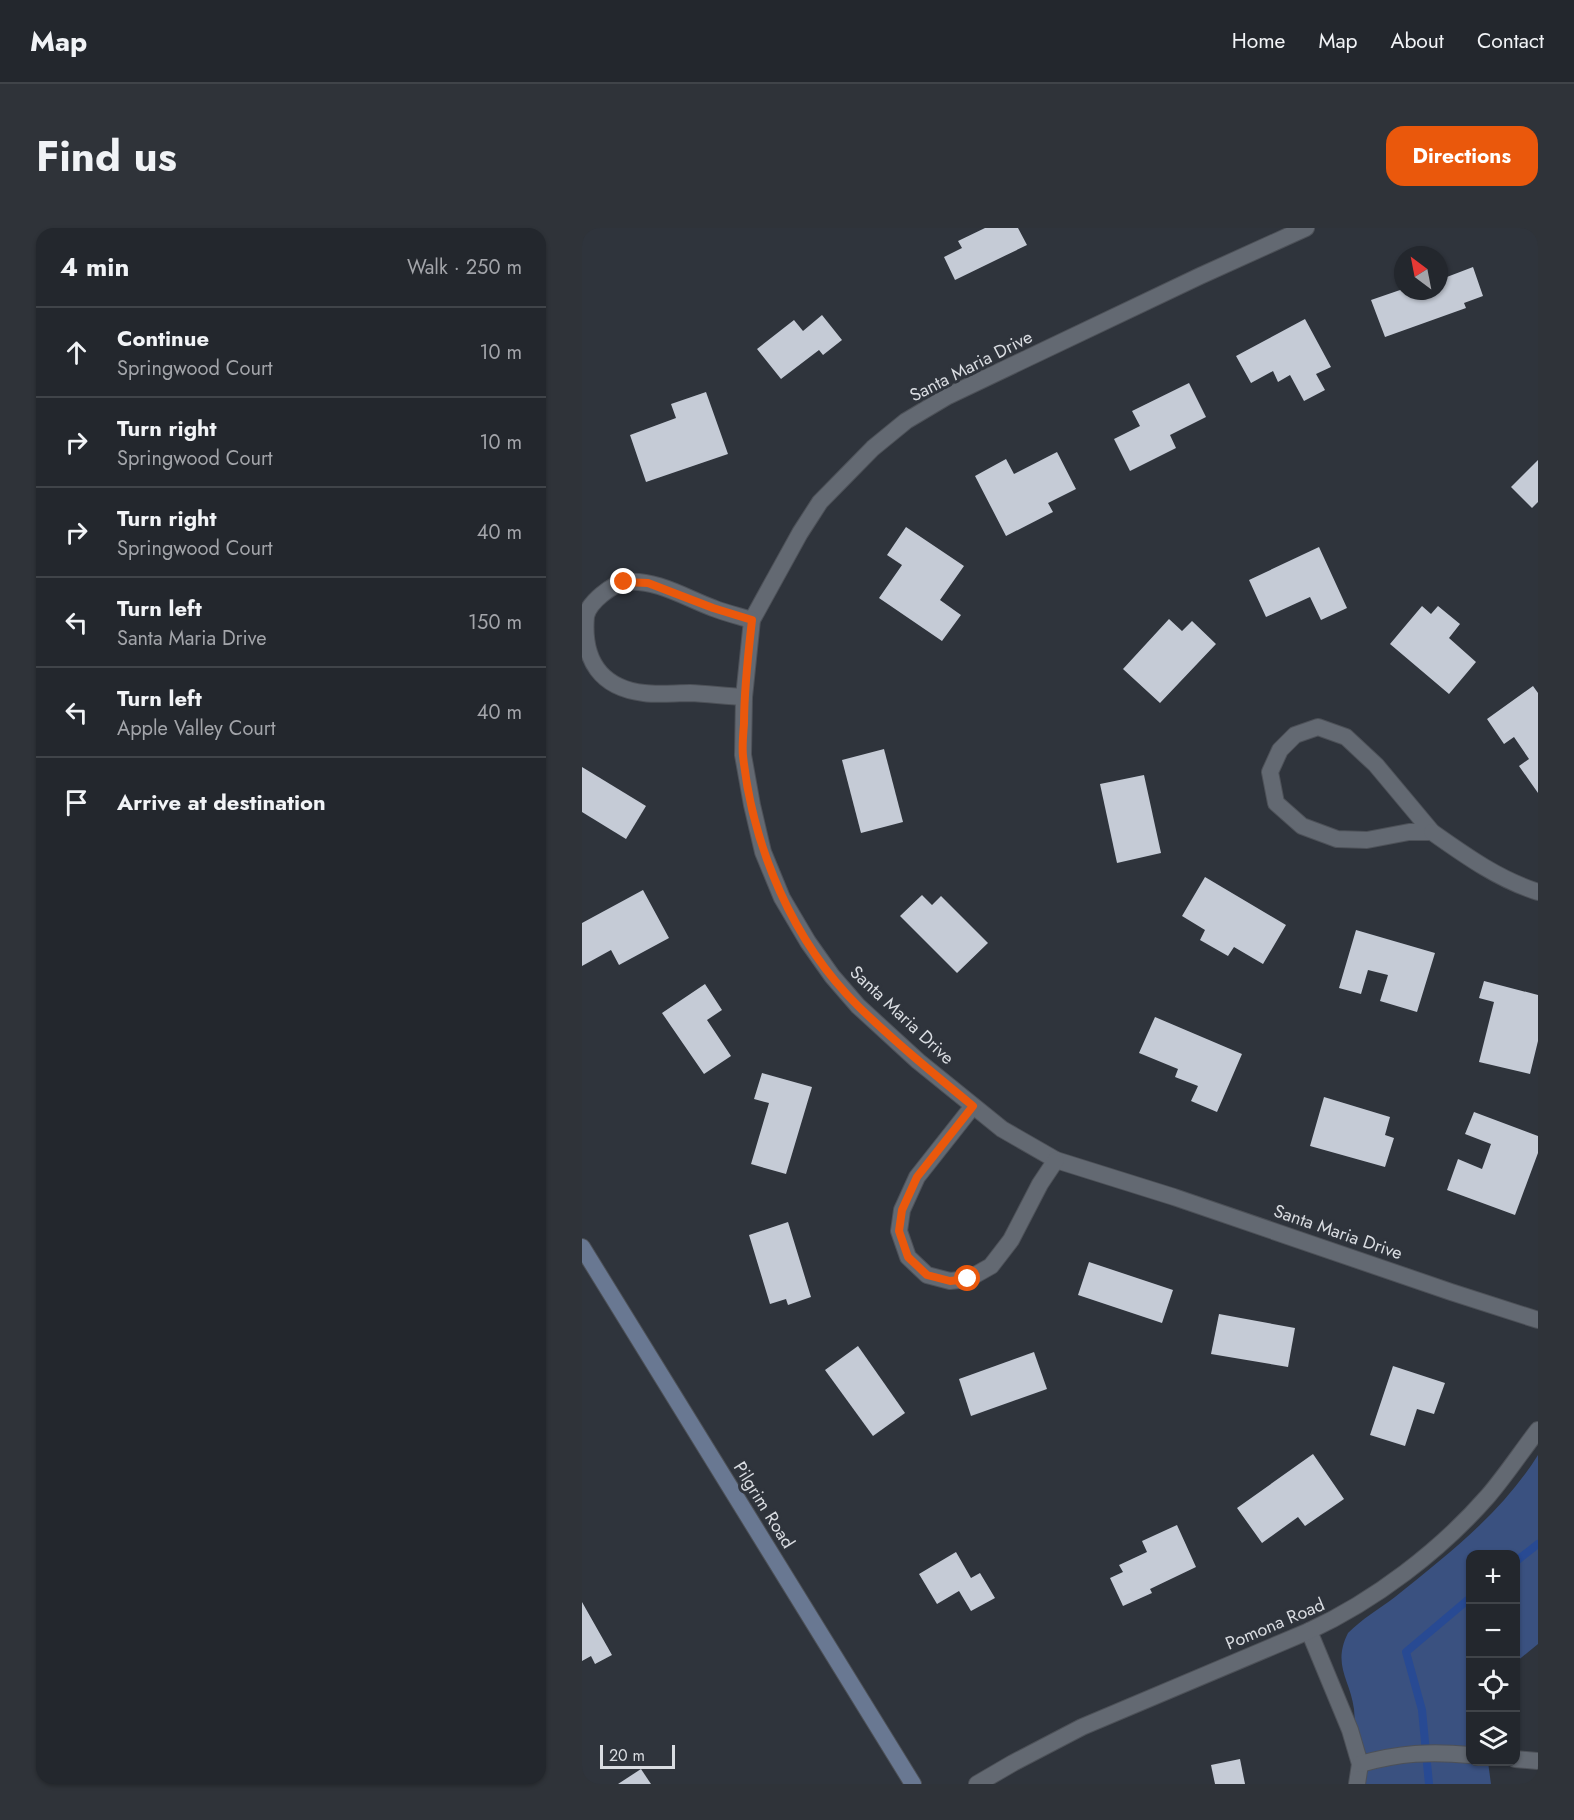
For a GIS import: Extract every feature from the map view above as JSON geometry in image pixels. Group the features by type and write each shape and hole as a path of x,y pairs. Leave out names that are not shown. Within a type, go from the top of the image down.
{"main road":[{"name":"Pilgrim Road","path":"582,1247 913,1784"}],"street":[{"name":"Santa Maria Drive","path":"1306,228 948,396 906,421 873,448 820,502 800,533 752,620 744,697 743,755 752,805 764,852 782,898 808,942 832,976 858,1006 1002,1129 1056,1160 1174,1197 1538,1320"},
{"path":"744,697 690,693 645,693 618,688 597,674 586,656 582,640 583,624 587,610 595,600 624,582 648,583 752,620"},
{"path":"1432,832 1408,832 1367,840 1337,839 1302,826 1276,803 1269,772 1280,750 1295,735 1318,727 1346,737 1376,765 1432,832 1480,866 1520,886 1538,892"},
{"path":"973,1106 917,1177 902,1210 899,1231 908,1257 927,1275 950,1281 968,1279 991,1266 1011,1240 1040,1184 1056,1160"},
{"name":"Pomona Road","path":"977,1784 1082,1726 1309,1631 1340,1617 1364,1602 1457,1529 1488,1496 1538,1430"},
{"path":"1309,1631 1350,1730 1360,1764 1357,1784"},
{"path":"1360,1764 1390,1756 1439,1752 1466,1755"},
{"path":"1520,1759 1538,1761"}],"shaded area":[{"path":"1538,1455 1538,1644 1520,1659 1520,1550 1466,1550 1466,1766 1489,1766 1491,1784 1359,1784 1354,1709 1342,1663 1348,1633 1454,1549 1491,1514 1524,1476"}],"building":[{"path":"985,228 1018,228 1027,245 955,280 944,257 962,248 958,241"},
{"path":"1473,267 1483,296 1464,303 1466,308 1385,337 1371,300 1394,292 1394,300 1448,300 1448,277"},
{"path":"822,315 842,340 823,355 819,350 781,379 757,349 794,320 803,331"},
{"path":"1305,319 1331,367 1316,374 1325,390 1304,401 1290,375 1278,382 1273,371 1251,383 1236,356"},
{"path":"1189,383 1206,417 1170,435 1176,448 1130,471 1114,439 1140,426 1132,411"},
{"path":"706,392 728,454 646,482 630,435 676,418 671,404"},
{"path":"1057,452 1076,489 1048,503 1053,512 1006,536 975,476 1006,459 1014,474"},
{"path":"1538,460 1538,502 1532,508 1511,487"},
{"path":"906,527 964,566 940,600 961,615 942,641 879,598 902,565 887,555"},
{"path":"1319,547 1347,608 1321,620 1310,597 1266,617 1249,580"},
{"path":"1422,606 1431,614 1438,606 1460,624 1449,638 1476,662 1449,694 1390,644"},
{"path":"1169,619 1182,631 1192,621 1216,644 1160,703 1123,669"},
{"path":"1533,686 1538,693 1538,793 1519,766 1529,759 1514,737 1504,744 1487,719"},
{"path":"884,749 903,822 861,833 842,760"},
{"path":"582,767 646,806 626,839 582,812"},
{"path":"1144,775 1161,853 1117,863 1100,784"},
{"path":"1205,877 1286,925 1263,964 1234,947 1228,956 1200,940 1205,930 1182,916"},
{"path":"643,890 669,938 619,965 611,950 582,966 582,923"},
{"path":"922,895 932,905 941,896 988,943 957,973 900,916"},
{"path":"1356,930 1435,953 1417,1012 1380,1001 1388,975 1368,970 1361,994 1339,988"},
{"path":"1484,981 1538,995 1538,1041 1530,1074 1479,1062 1494,1002 1479,998"},
{"path":"705,984 722,1010 707,1020 731,1056 704,1074 662,1013"},
{"path":"1155,1017 1242,1054 1217,1112 1191,1101 1198,1086 1175,1077 1178,1069 1139,1053"},
{"path":"762,1073 812,1087 786,1174 751,1164 769,1103 754,1099"},
{"path":"1324,1097 1390,1117 1385,1135 1394,1138 1385,1167 1310,1146"},
{"path":"1474,1112 1538,1136 1538,1153 1515,1215 1447,1190 1458,1159 1482,1169 1491,1144 1465,1134"},
{"path":"788,1222 811,1297 788,1305 786,1299 770,1304 749,1235"},
{"path":"1089,1262 1173,1290 1162,1323 1078,1295"},
{"path":"1219,1314 1295,1328 1288,1367 1211,1354"},
{"path":"858,1346 905,1413 873,1436 825,1370"},
{"path":"1034,1352 1047,1389 971,1416 959,1379"},
{"path":"1393,1366 1445,1383 1434,1414 1417,1409 1405,1446 1370,1435"},
{"path":"1313,1454 1344,1499 1305,1526 1298,1517 1262,1543 1237,1508"},
{"path":"1177,1525 1196,1567 1150,1589 1152,1593 1123,1606 1110,1578 1123,1572 1119,1565 1147,1552 1142,1541"},
{"path":"956,1552 971,1578 980,1573 995,1598 971,1611 959,1591 937,1604 919,1574"},
{"path":"582,1602 612,1655 595,1664 591,1656 582,1661"},
{"path":"1240,1759 1245,1784 1215,1784 1211,1765"},
{"path":"641,1769 651,1784 618,1784"}],"waterway":[{"path":"1520,1558 1538,1544"},
{"path":"1429,1784 1422,1710 1406,1652 1466,1601"}],"route":[{"path":"624,582 648,583 752,620 744,697 743,755 764,852 782,898 808,942 832,976 858,1006 973,1106 917,1177 902,1210 899,1231 908,1257 927,1275 950,1281 968,1279"}]}
